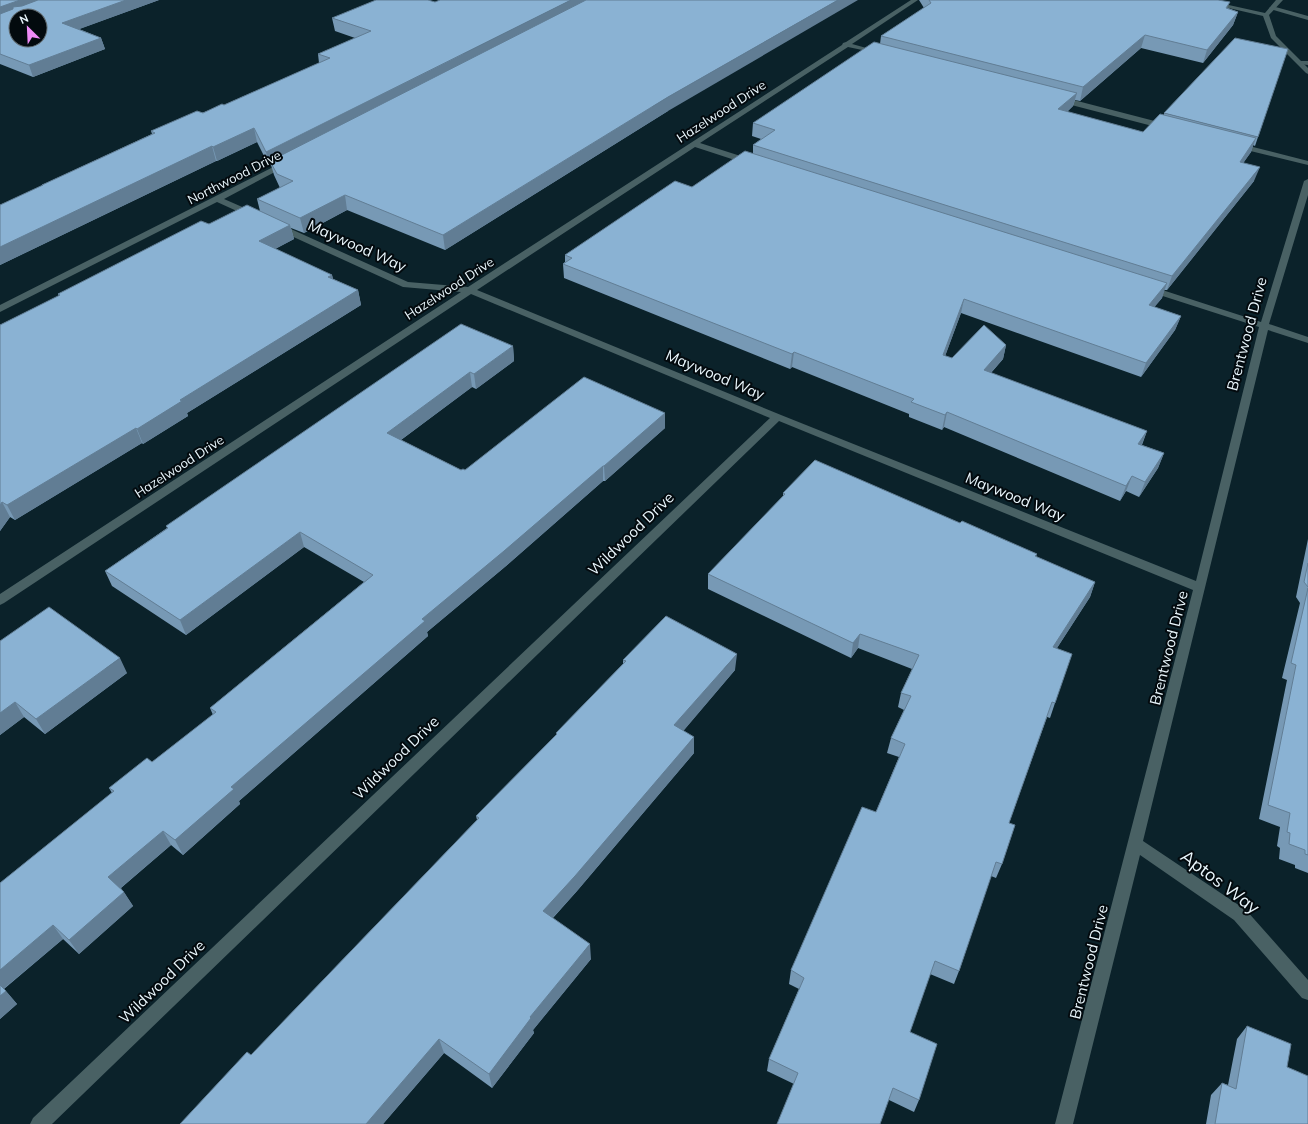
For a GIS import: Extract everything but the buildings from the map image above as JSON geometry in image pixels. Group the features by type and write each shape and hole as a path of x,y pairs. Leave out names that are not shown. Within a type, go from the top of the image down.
{"street":[{"name":"Hazelwood Drive","path":"0,600 845,44 915,0"},
{"path":"1197,0 1266,15"},
{"path":"1266,15 1280,0"},
{"path":"1272,8 1308,18"},
{"path":"1266,15 1273,37 1308,72"},
{"path":"845,44 884,54"},
{"path":"1300,63 1308,63"},
{"path":"1051,97 1173,128"},
{"path":"695,144 755,163"},
{"path":"1233,144 1308,163"},
{"name":"Northwood Drive","path":"0,308 295,160"},
{"name":"Brentwood Drive","path":"1064,1124 1136,844 1264,326 1308,181"},
{"name":"Maywood Way","path":"217,199 406,285 470,290 777,417 1200,588"},
{"path":"1135,284 1308,340"},
{"name":"Wildwood Drive","path":"39,1124 777,417"},
{"name":"Aptos Way","path":"1136,844 1240,915 1308,992"}]}
